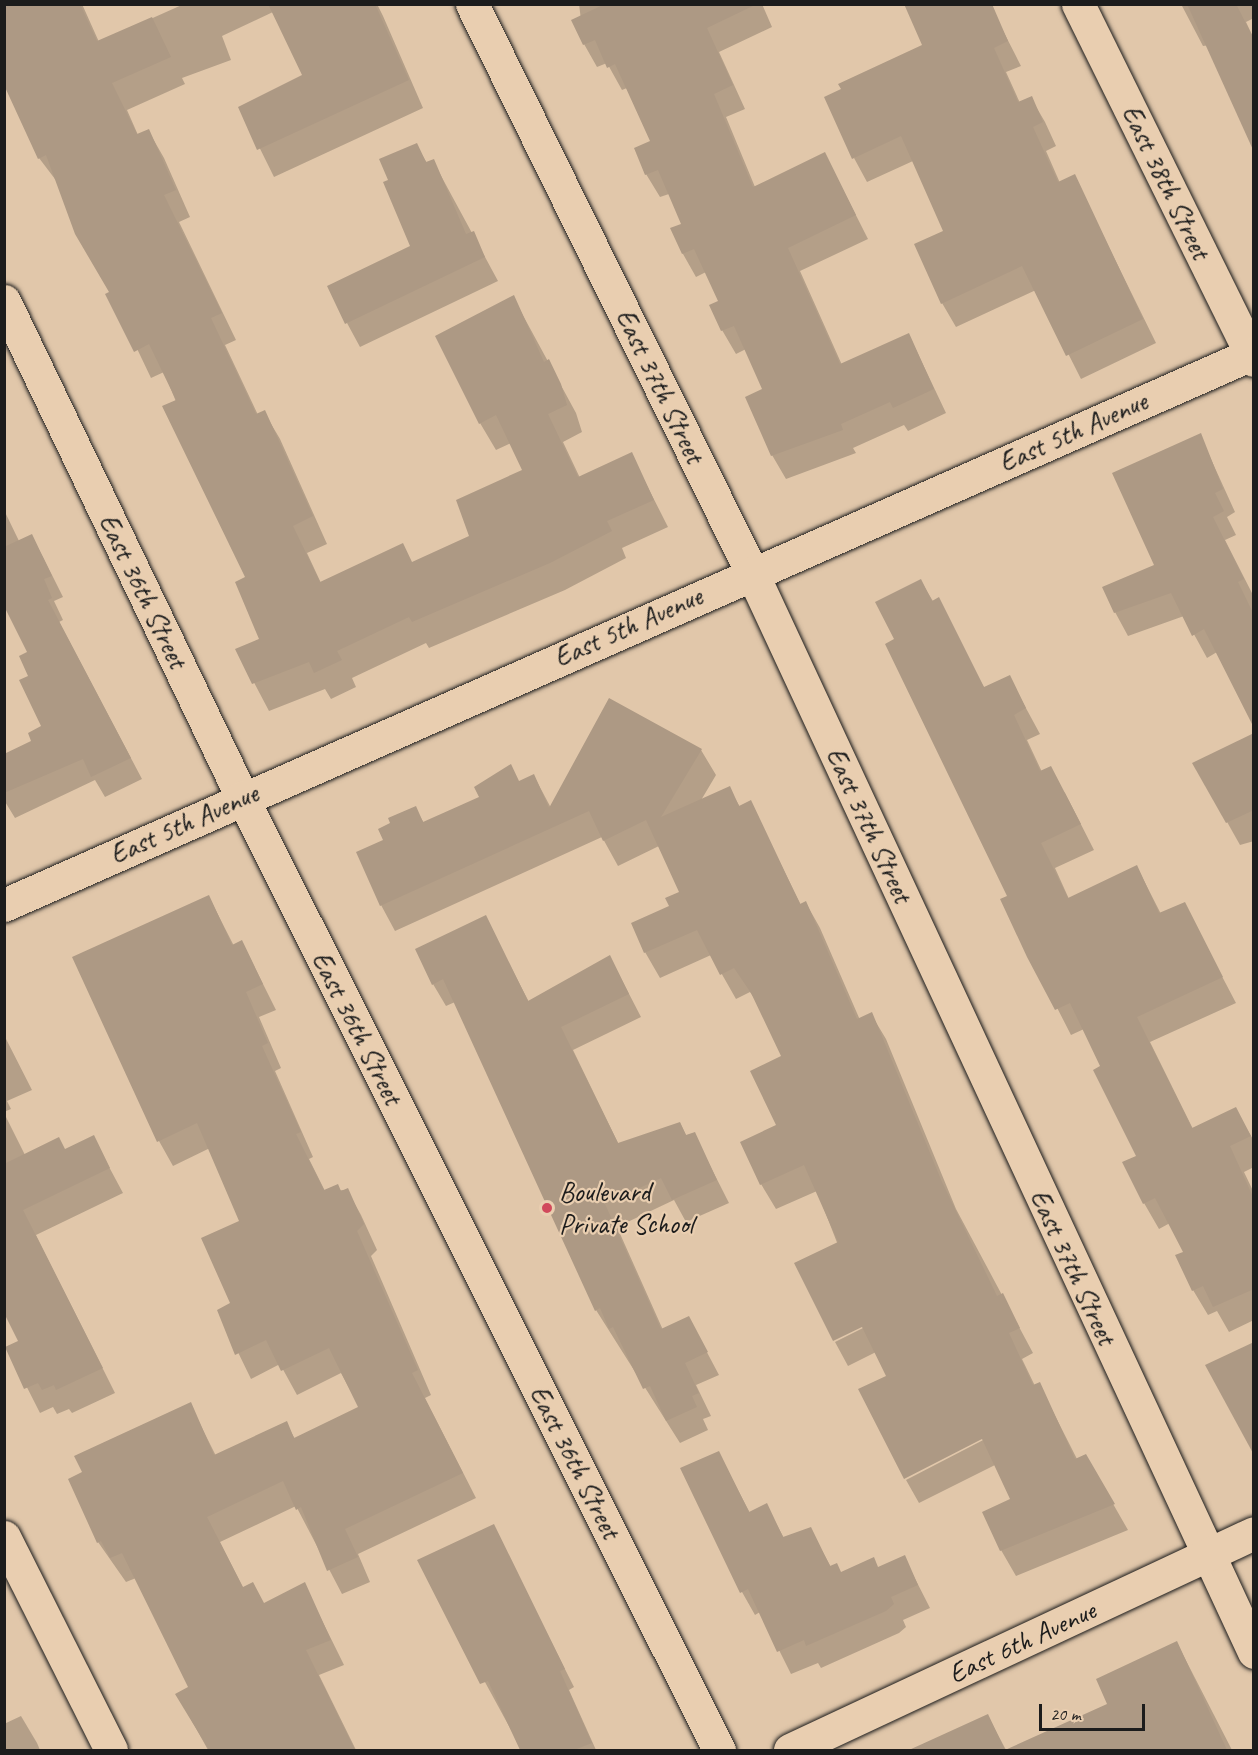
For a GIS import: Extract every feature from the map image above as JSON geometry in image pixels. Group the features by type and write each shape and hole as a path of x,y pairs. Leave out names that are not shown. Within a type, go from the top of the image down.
{"street":[{"name":"East 37th Street","path":"472,4 752,573 1206,1555 1254,1652"},
{"name":"East 38th Street","path":"1078,4 1253,356"},
{"name":"East 36th Street","path":"4,301 242,797 719,1750"},
{"name":"East 5th Avenue","path":"4,905 242,797 1253,356"},
{"name":"East 6th Avenue","path":"790,1750 1254,1533"},
{"path":"4,1537 111,1750"}],"building":[{"path":"4,4 80,4 97,41 152,17 171,57 112,83 137,134 149,129 176,190 164,195 222,313 211,318 256,414 265,410 313,516 293,526 320,582 403,543 412,562 469,536 456,500 522,470 496,415 479,424 435,336 514,295 544,362 549,359 561,384 567,405 548,414 578,477 632,452 654,500 607,521 612,531 550,563 412,622 409,617 337,651 342,660 314,673 309,662 252,684 235,649 259,639 235,582 245,577 162,406 176,400 149,344 134,352 105,294 109,292 75,234 46,155 38,159 4,85"},
{"path":"268,4 375,4 409,80 257,150 238,107 302,75"},
{"path":"605,4 757,4 707,28 733,85 714,94 753,187 825,152 856,215 788,248 840,364 909,333 934,389 893,408 890,402 841,424 843,430 771,456 745,397 762,389 734,326 721,331 709,305 718,301 694,249 682,254 670,228 681,224 658,170 645,175 634,148 650,141 615,64 607,68 595,40 583,45 571,20"},
{"path":"904,4 992,4 1008,41 994,48 1018,102 1032,96 1043,122 1033,127 1058,182 1075,174 1143,319 1066,356 1022,266 941,304 914,244 943,231 901,136 852,159 824,97 841,89 838,84 922,45"},
{"path":"1187,4 1236,4 1254,39 1254,152"},
{"path":"417,143 426,162 434,159 466,234 474,231 485,257 345,324 327,286 410,246 383,182 388,180 379,159"},
{"path":"1201,433 1223,489 1215,493 1224,511 1213,517 1244,579 1238,582 1254,615 1254,728 1204,629 1192,636 1171,593 1114,613 1102,587 1154,565 1112,473"},
{"path":"32,534 52,576 44,579 52,598 48,600 131,758 91,777 83,759 4,793 4,754 31,741 28,733 41,726 19,680 28,676 19,656 27,652 4,606 4,547"},
{"path":"921,579 932,601 939,597 984,687 1010,675 1026,708 1014,715 1040,771 1051,766 1081,824 1041,843 1068,898 1137,865 1159,913 1185,902 1223,977 1137,1017 1192,1128 1236,1107 1251,1136 1230,1146 1254,1199 1254,1289 1213,1307 1203,1286 1192,1291 1175,1255 1183,1252 1155,1198 1143,1204 1122,1162 1136,1156 1093,1070 1100,1066 1070,1003 1055,1010 1027,957 1000,899 1007,896 885,644 894,639 875,602"},
{"path":"609,698 702,749 661,817 730,786 739,806 751,800 800,904 806,901 857,1019 872,1012 942,1182 997,1296 1003,1293 1020,1328 1009,1333 1033,1385 1040,1382 1075,1459 1086,1454 1115,1504 1000,1551 982,1512 1010,1499 982,1439 904,1479 858,1389 886,1376 862,1327 833,1341 794,1263 838,1242 804,1165 760,1185 740,1142 776,1125 750,1071 781,1056 751,993 734,968 720,975 697,930 644,953 631,923 669,906 665,898 679,892 646,820 603,841 589,811 380,906 356,852 383,840 378,829 390,823 388,818 416,806 423,822 479,797 474,787 511,764 519,781 534,774 549,808"},
{"path":"1254,733 1254,810 1226,823 1192,763"},
{"path":"209,895 232,945 242,940 263,984 246,992 268,1043 262,1046 301,1132 296,1134 324,1190 338,1184 341,1191 348,1188 364,1224 357,1231 418,1370 412,1373 463,1473 345,1529 358,1557 327,1571 301,1507 296,1510 283,1481 207,1517 243,1587 253,1582 264,1603 305,1582 331,1640 306,1650 355,1750 209,1750 175,1694 188,1687 122,1553 110,1558 101,1541 97,1543 68,1479 82,1472 74,1456 191,1402 214,1455 287,1421 294,1438 358,1407 329,1348 281,1371 266,1340 235,1355 217,1310 230,1303 201,1238 239,1221 197,1123 157,1142 72,957"},
{"path":"486,915 528,1001 610,955 629,994 561,1027 618,1143 680,1122 686,1135 695,1132 717,1180 672,1200 661,1178 605,1204 661,1329 689,1316 708,1352 685,1363 699,1393 692,1396 697,1407 666,1421 650,1386 643,1389 613,1327 609,1329 600,1308 595,1311 443,979 432,985 415,949"},
{"path":"94,1135 110,1168 23,1210 103,1368 56,1390 54,1385 42,1390 38,1383 24,1389 5,1347 18,1341 4,1313 4,1164 59,1137 65,1149"},
{"path":"1254,1342 1254,1455 1205,1365"},
{"path":"719,1451 749,1512 767,1503 783,1537 811,1527 830,1566 837,1563 841,1572 874,1557 878,1567 905,1555 918,1585 891,1597 894,1604 886,1611 806,1646 804,1640 777,1652 748,1589 740,1593 680,1468"},
{"path":"494,1524 565,1669 560,1671 592,1743 574,1750 520,1750 488,1681 480,1684 417,1560"},
{"path":"1177,1641 1227,1750 1005,1750 1107,1704 1096,1679"},
{"path":"988,1714 1005,1750 909,1750"}],"place":[{"name":"Boulevard Private School","path":"547,1208"}]}
